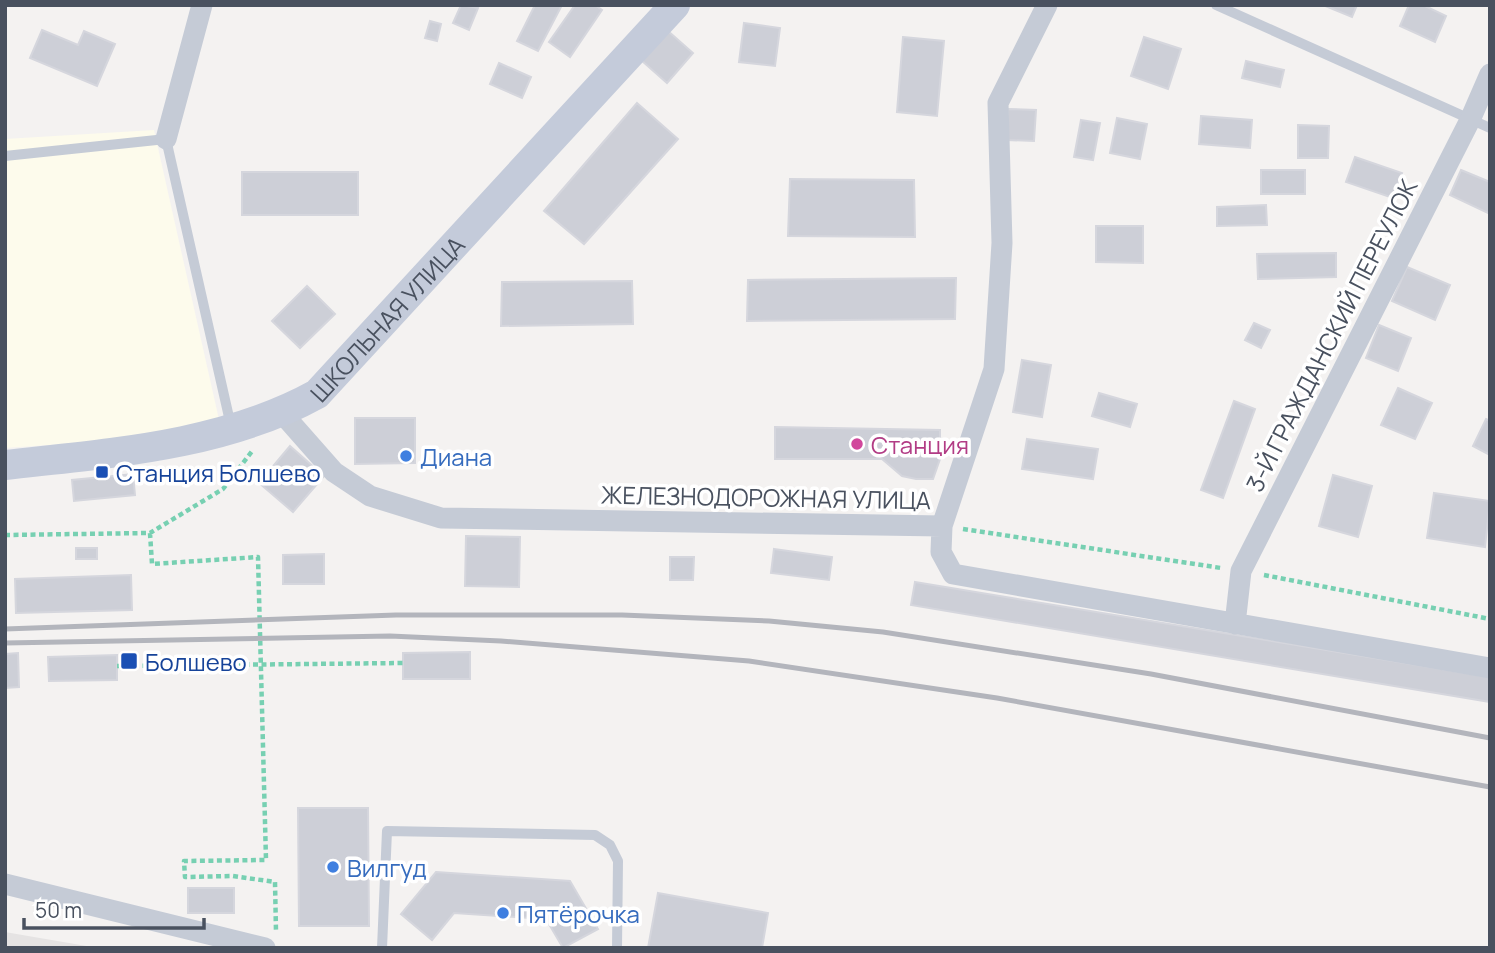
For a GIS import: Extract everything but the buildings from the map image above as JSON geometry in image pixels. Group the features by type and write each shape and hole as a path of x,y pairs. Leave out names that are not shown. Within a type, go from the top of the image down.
{"street":[{"path":"166,139 202,5"},
{"name":"ШКОЛЬНАЯ УЛИЦА","path":"5,465 99,454 232,429 282,413 317,394 675,5"},
{"path":"942,526 993,369 1002,243 998,103 1046,5"},
{"name":"3-Й ГРАЖДАНСКИЙ ПЕРЕУЛОК","path":"1235,624 1241,571 1470,120 1490,74"},
{"name":"ЖЕЛЕЗНОДОРОЖНАЯ УЛИЦА","path":"282,413 334,472 370,496 441,518 942,526 941,552 953,574 1490,668"},
{"path":"5,884 271,941"}],"lane":[{"path":"1216,5 1490,128"},
{"path":"5,156 166,139 232,429"},
{"path":"382,948 387,831 595,835 610,845 618,861 617,948"}],"path":[{"path":"5,535 150,533 223,489 257,445"},
{"path":"150,533 152,564 258,558 266,860 184,861 185,877 233,876 275,882 271,941"},
{"path":"117,666 402,663"}],"shaded area":[{"path":"154,130 222,433 5,448 5,139"},
{"path":"5,932 98,948 5,948"}],"railway":[{"path":"5,629 396,615 622,615 769,621 883,632 1151,674 1490,738"},
{"path":"5,643 390,636 501,641 749,661 997,698 1490,787"}],"place":[{"name":"Станция","path":"857,444"},
{"name":"Диана","path":"406,456"},
{"name":"Станция Болшево","path":"102,472"},
{"name":"Болшево","path":"129,661"},
{"name":"Вилгуд","path":"333,867"},
{"name":"Пятёрочка","path":"503,913"}]}
